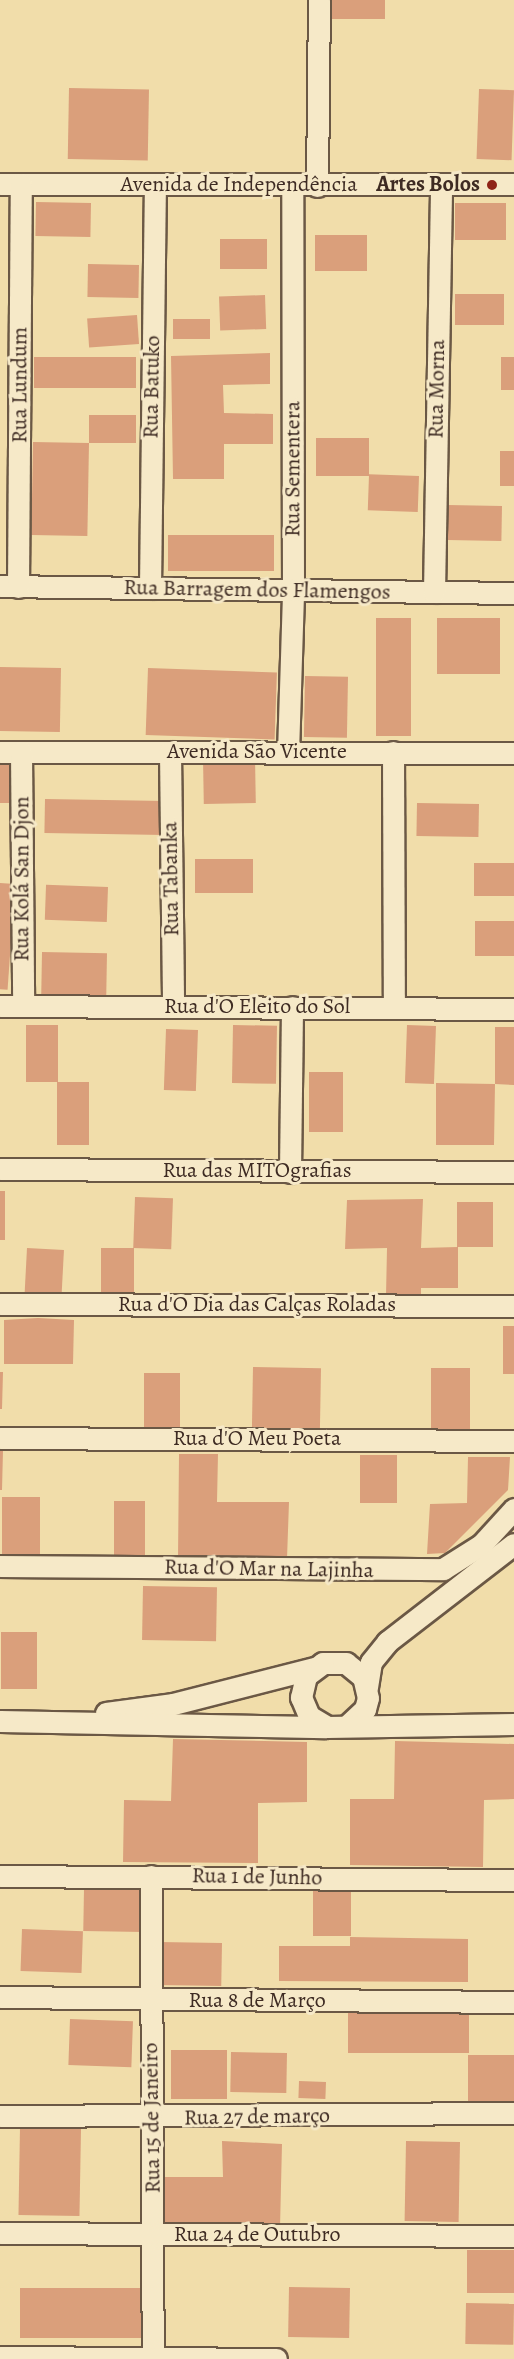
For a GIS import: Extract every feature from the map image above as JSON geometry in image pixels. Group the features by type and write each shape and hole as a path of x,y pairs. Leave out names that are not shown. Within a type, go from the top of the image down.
{"street":[{"path":"317,186 319,0"},
{"name":"Avenida de Independência","path":"0,184 292,186 514,184"},
{"name":"Rua Lundum","path":"9,586 21,184"},
{"name":"Rua Batuko","path":"150,588 155,185"},
{"name":"Rua Sementera","path":"288,753 293,590 292,186"},
{"name":"Rua Morna","path":"434,592 441,186"},
{"name":"Rua Barragem dos Flamengos","path":"9,586 514,593"},
{"name":"Avenida São Vicente","path":"10,752 514,753"},
{"name":"Rua Kolá San Djon","path":"10,752 23,1006"},
{"name":"Rua Tabanka","path":"170,752 173,1007"},
{"path":"393,752 394,1008"},
{"name":"Rua d'O Eleito do Sol","path":"0,1006 514,1009"},
{"path":"290,1172 292,1007"},
{"name":"Rua das MITOgrafias","path":"0,1168 514,1172"},
{"name":"Rua d'O Dia das Calças Roladas","path":"0,1304 514,1306"},
{"name":"Rua d'O Meu Poeta","path":"0,1438 514,1441"},
{"name":"Rua d'O Mar na Lajinha","path":"0,1566 443,1569 481,1545 514,1509"},
{"path":"349,1724 358,1718 368,1692 371,1662 387,1642 514,1545"},
{"path":"37,1722 173,1704 314,1668 387,1642"},
{"path":"334,1661 355,1668 368,1692 384,1714 405,1724"},
{"path":"314,1668 302,1686 301,1697 309,1716 327,1727"},
{"path":"0,1721 327,1727 349,1724 514,1724"},
{"name":"Rua 1 de Junho","path":"0,1876 514,1880"},
{"name":"Rua 15 de Janeiro","path":"151,1876 150,2118 155,2235 153,2358"},
{"name":"Rua 8 de Março","path":"0,1997 514,2002"},
{"name":"Rua 27 de março","path":"0,2116 150,2118 514,2113"},
{"name":"Rua 24 de Outubro","path":"0,2234 514,2236"},
{"path":"0,2357 276,2359"}],"building":[{"path":"332,0 385,0 385,19 332,19"},
{"path":"69,88 149,89 148,160 68,159"},
{"path":"479,89 514,90 512,160 477,159"},
{"path":"36,202 91,203 90,237 35,236"},
{"path":"455,203 506,203 506,240 455,240"},
{"path":"315,235 367,235 367,271 315,271"},
{"path":"220,239 267,239 267,269 220,269"},
{"path":"88,264 139,265 138,298 87,297"},
{"path":"455,294 504,294 504,325 455,325"},
{"path":"265,295 266,329 220,331 219,297"},
{"path":"137,315 139,344 89,347 87,318"},
{"path":"173,319 210,319 210,339 173,339"},
{"path":"270,353 270,384 223,385 224,413 273,414 273,444 224,444 224,479 173,479 171,356"},
{"path":"34,357 136,357 136,388 34,388"},
{"path":"501,357 514,357 514,390 501,390"},
{"path":"89,415 136,415 136,443 89,443"},
{"path":"316,438 369,438 369,476 316,476"},
{"path":"33,442 89,443 87,536 31,535"},
{"path":"500,451 514,451 514,486 500,486"},
{"path":"369,474 419,476 418,512 368,510"},
{"path":"448,505 502,506 501,541 447,540"},
{"path":"168,535 274,535 274,571 168,571"},
{"path":"376,618 411,618 411,736 376,736"},
{"path":"437,618 500,618 500,674 437,674"},
{"path":"0,667 61,668 60,732 0,731"},
{"path":"148,668 277,673 275,739 146,735"},
{"path":"305,676 348,677 347,738 304,737"},
{"path":"255,757 256,803 204,804 203,758"},
{"path":"0,759 9,759 9,803 0,803"},
{"path":"45,799 165,801 164,835 44,833"},
{"path":"417,803 479,804 478,837 416,836"},
{"path":"195,859 253,859 253,893 195,893"},
{"path":"474,863 514,863 514,896 474,896"},
{"path":"0,883 15,884 8,990 0,989"},
{"path":"46,885 108,887 107,922 45,920"},
{"path":"475,921 514,921 514,956 475,956"},
{"path":"42,952 107,953 106,997 41,996"},
{"path":"26,1025 58,1025 58,1082 26,1082"},
{"path":"233,1025 277,1026 276,1084 232,1083"},
{"path":"407,1025 436,1026 434,1084 405,1083"},
{"path":"495,1027 514,1027 514,1085 495,1084"},
{"path":"166,1029 198,1030 196,1091 164,1090"},
{"path":"309,1072 343,1072 343,1132 309,1132"},
{"path":"57,1082 89,1082 89,1145 57,1145"},
{"path":"436,1083 495,1084 494,1145 436,1145"},
{"path":"0,1191 5,1191 5,1240 0,1240"},
{"path":"135,1197 173,1198 171,1249 133,1248"},
{"path":"423,1199 421,1248 458,1247 458,1288 421,1288 421,1297 386,1296 387,1248 345,1249 347,1200"},
{"path":"457,1202 493,1202 493,1247 457,1247"},
{"path":"27,1248 64,1250 61,1298 24,1296"},
{"path":"101,1248 134,1248 134,1296 101,1296"},
{"path":"38,1318 74,1320 73,1364 4,1364 4,1320"},
{"path":"503,1326 514,1326 514,1374 503,1374"},
{"path":"253,1367 321,1368 320,1429 252,1428"},
{"path":"431,1368 470,1368 470,1429 431,1429"},
{"path":"0,1372 3,1372 2,1409 0,1409"},
{"path":"144,1373 180,1373 180,1428 144,1428"},
{"path":"0,1450 3,1450 2,1490 0,1490"},
{"path":"179,1454 218,1454 217,1502 289,1502 287,1559 178,1559"},
{"path":"360,1455 397,1455 397,1503 360,1503"},
{"path":"468,1457 510,1457 508,1490 445,1553 427,1554 430,1504 467,1503"},
{"path":"2,1497 40,1497 40,1556 2,1556"},
{"path":"114,1501 145,1501 145,1556 114,1556"},
{"path":"143,1586 217,1587 216,1641 142,1640"},
{"path":"1,1632 37,1632 37,1689 1,1689"},
{"path":"173,1739 307,1742 307,1802 258,1803 258,1863 123,1862 124,1800 171,1801"},
{"path":"395,1741 514,1744 514,1799 484,1800 483,1867 350,1865 350,1799 394,1799"},
{"path":"84,1889 144,1890 143,1932 83,1931"},
{"path":"313,1890 351,1890 351,1936 313,1936"},
{"path":"22,1929 83,1931 81,1973 21,1971"},
{"path":"350,1937 468,1939 468,1982 279,1981 279,1946 350,1946"},
{"path":"159,1942 222,1943 221,1986 158,1985"},
{"path":"348,2010 469,2010 469,2053 348,2053"},
{"path":"70,2019 133,2021 131,2067 68,2065"},
{"path":"171,2050 227,2050 227,2099 171,2099"},
{"path":"231,2052 287,2053 286,2093 230,2092"},
{"path":"468,2055 514,2055 514,2104 468,2104"},
{"path":"299,2081 326,2082 325,2099 298,2098"},
{"path":"20,2128 81,2129 79,2216 18,2215"},
{"path":"222,2141 282,2144 280,2228 162,2225 162,2177 223,2177"},
{"path":"406,2141 460,2142 459,2222 405,2221"},
{"path":"467,2250 514,2250 514,2293 467,2293"},
{"path":"289,2287 350,2288 349,2338 288,2337"},
{"path":"20,2288 141,2288 141,2338 20,2338"},
{"path":"466,2303 514,2304 513,2345 465,2344"}],"place":[{"name":"Artes Bolos","path":"492,185"}]}
